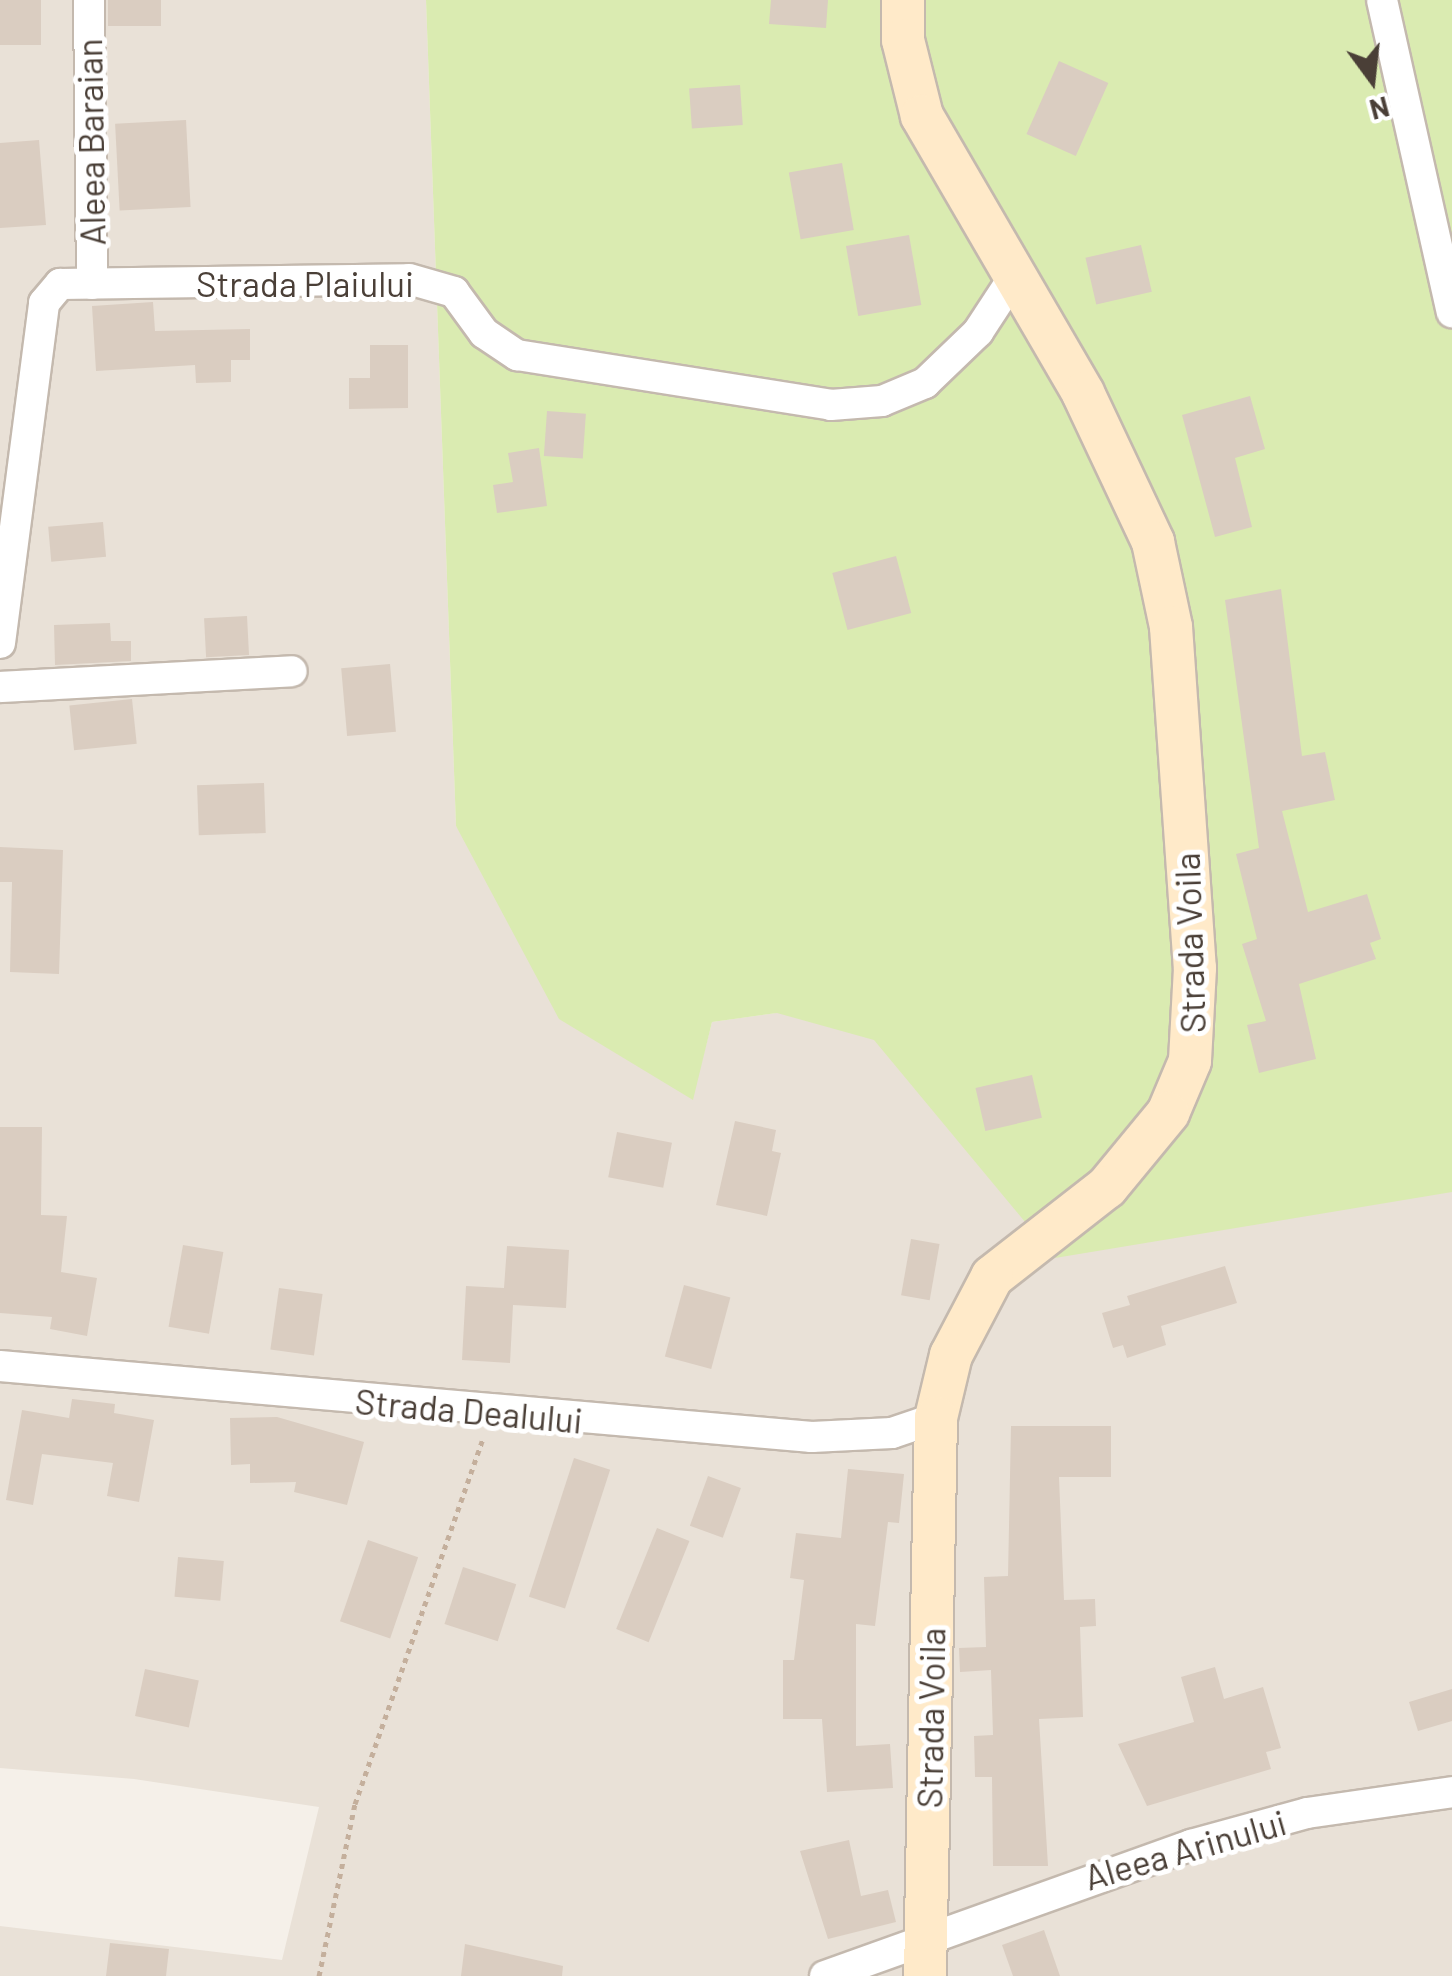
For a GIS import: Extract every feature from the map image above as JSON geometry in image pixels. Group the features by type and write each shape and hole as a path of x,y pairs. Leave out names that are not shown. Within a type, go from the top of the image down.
{"main road":[{"name":"Strada Voila","path":"902,0 903,40 922,116 1012,280 1109,440 1158,558 1170,626 1196,1018 1190,1061 1140,1152 1013,1258 974,1302 936,1418 925,1957"}],"street":[{"name":"Aleea Baraian","path":"88,0 92,284"},
{"path":"1382,0 1452,312"},
{"name":"Strada Plaiului","path":"0,644 44,303 60,284 409,279 454,292 484,333 517,355 831,404 882,401 924,383 978,332 1012,280"},
{"path":"0,687 292,672"},
{"name":"Strada Dealului","path":"0,1366 492,1413 812,1437 892,1433 936,1418"},
{"name":"Aleea Arinului","path":"825,1976 925,1957 1191,1845 1307,1814 1452,1792"}],"path":[{"path":"319,1976 355,1804 492,1413"}],"shaded area":[{"path":"0,0 426,0 456,826 692,1099 712,1022 776,1013 1452,504 1452,1976 0,1976 0,1926 282,1960 319,1807 134,1779 0,1768"}],"green space":[{"path":"426,0 1452,0 1452,1192 1055,1258 874,1040 777,1013 712,1022 693,1100 559,1019 456,826"}],"building":[{"path":"0,0 41,0 41,45 0,45"},
{"path":"108,0 161,0 161,26 108,26"},
{"path":"771,0 828,0 826,28 769,24"},
{"path":"1059,61 1108,83 1076,156 1026,134"},
{"path":"740,85 743,125 692,128 689,89"},
{"path":"186,120 191,207 120,211 115,124"},
{"path":"39,140 46,225 0,228 0,143"},
{"path":"842,163 854,230 801,239 789,172"},
{"path":"909,235 921,305 858,316 846,246"},
{"path":"1141,245 1152,292 1096,305 1085,258"},
{"path":"153,302 155,331 250,329 250,360 231,360 231,382 196,383 195,365 96,371 92,306"},
{"path":"370,345 408,345 408,408 349,409 349,378 370,378"},
{"path":"1250,396 1265,449 1235,458 1252,527 1215,537 1182,415"},
{"path":"547,411 586,414 583,459 544,456"},
{"path":"539,448 547,506 497,513 493,485 513,482 508,453"},
{"path":"103,522 106,557 51,562 48,527"},
{"path":"896,556 911,613 848,630 832,573"},
{"path":"1281,589 1302,756 1325,752 1335,800 1282,811 1308,912 1367,894 1381,939 1370,943 1376,959 1299,984 1316,1059 1259,1073 1247,1025 1266,1021 1242,944 1257,939 1236,854 1259,848 1225,600"},
{"path":"247,616 249,655 206,657 204,618"},
{"path":"110,623 111,641 131,641 131,661 55,665 54,625"},
{"path":"390,664 396,732 347,736 341,668"},
{"path":"132,699 137,744 74,750 69,706"},
{"path":"264,783 266,833 199,835 197,785"},
{"path":"0,847 63,850 59,974 10,972 12,882 0,882"},
{"path":"1032,1075 1042,1118 985,1131 975,1088"},
{"path":"735,1121 776,1130 772,1151 781,1153 767,1216 716,1205"},
{"path":"0,1127 42,1127 41,1215 67,1216 61,1272 97,1278 87,1336 50,1329 52,1317 0,1313"},
{"path":"617,1132 672,1143 663,1188 608,1177"},
{"path":"911,1239 940,1244 930,1300 901,1295"},
{"path":"183,1245 223,1252 209,1334 169,1327"},
{"path":"507,1246 569,1250 566,1308 513,1305 510,1363 462,1360 466,1286 504,1288"},
{"path":"1225,1266 1237,1303 1161,1326 1166,1345 1127,1358 1123,1345 1113,1348 1102,1313 1130,1305 1127,1296"},
{"path":"684,1285 730,1297 711,1369 665,1356"},
{"path":"279,1288 323,1294 314,1356 270,1349"},
{"path":"72,1399 115,1404 114,1413 154,1420 139,1502 107,1496 113,1463 42,1454 33,1505 6,1500 22,1410 69,1418"},
{"path":"277,1417 364,1442 347,1505 294,1492 296,1482 250,1483 250,1464 231,1465 230,1418"},
{"path":"1011,1426 1111,1426 1111,1477 1059,1477 1064,1600 1095,1599 1096,1626 1080,1627 1083,1717 1039,1719 1048,1866 993,1866 992,1777 975,1777 974,1736 993,1735 991,1670 960,1672 959,1648 986,1647 984,1577 1008,1576"},
{"path":"574,1458 610,1470 565,1609 529,1597"},
{"path":"848,1469 904,1474 899,1523 888,1522 875,1626 856,1624 856,1746 890,1744 893,1788 827,1792 822,1719 783,1719 783,1660 794,1660 804,1580 790,1578 796,1533 841,1538"},
{"path":"708,1476 741,1488 723,1538 690,1526"},
{"path":"657,1528 689,1541 649,1642 616,1629"},
{"path":"368,1540 418,1557 390,1639 340,1621"},
{"path":"178,1557 224,1561 220,1601 175,1597"},
{"path":"463,1567 516,1584 498,1641 444,1624"},
{"path":"1215,1667 1224,1699 1263,1687 1281,1748 1266,1752 1271,1769 1147,1806 1118,1744 1194,1722 1181,1677"},
{"path":"145,1669 199,1680 189,1727 135,1716"},
{"path":"1452,1689 1452,1721 1418,1731 1409,1702"},
{"path":"849,1840 861,1896 888,1890 896,1922 828,1939 800,1851"},
{"path":"1044,1930 1060,1976 1013,1976 1002,1945"},
{"path":"110,1943 169,1949 166,1976 106,1976"},
{"path":"465,1944 563,1966 562,1976 461,1976"}]}
